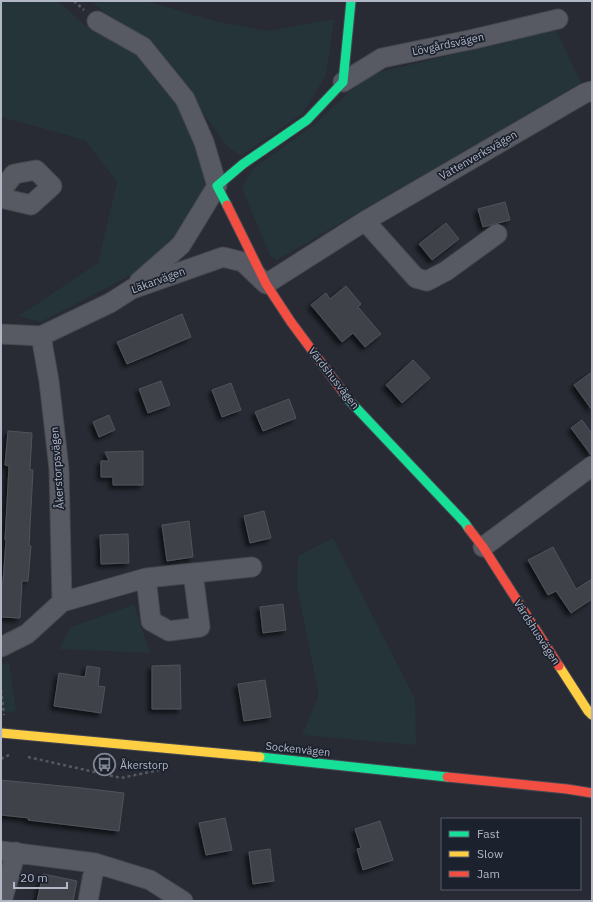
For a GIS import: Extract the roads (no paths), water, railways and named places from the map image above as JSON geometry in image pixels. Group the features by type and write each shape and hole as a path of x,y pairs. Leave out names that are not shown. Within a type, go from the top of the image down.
{"street":[{"path":"343,82 351,1"},
{"name":"Lövgårdsvägen","path":"217,186 244,164 307,120 343,82 382,58 474,39 558,19"},
{"name":"Värdshusvägen","path":"97,21 144,47 185,99 204,142 217,186 266,284 291,322 346,397 465,523 483,547 592,715"},
{"name":"Vattenverksvägen","path":"266,284 366,221 592,90"},
{"path":"1,191 14,174 36,170 52,186 31,205 1,198"},
{"path":"132,289 181,245 217,186"},
{"path":"366,221 416,278 427,281 446,271 497,234"},
{"name":"Läkarvägen","path":"1,334 41,336 110,303 132,289 223,258 243,262 266,284"},
{"name":"Åkerstorpsvägen","path":"41,336 49,381 59,469 62,602"},
{"path":"483,547 592,466"},
{"path":"1,647 28,634 62,602 146,578 252,567"},
{"path":"146,578 151,621 169,631 200,627 193,573"},
{"name":"Sockenvägen","path":"1,733 247,756 567,789 592,793"},
{"path":"2,901 8,852 94,863 150,880 183,901"},
{"path":"88,901 94,863"}],"place":[{"name":"Åkerstorp","path":"105,765"}]}
